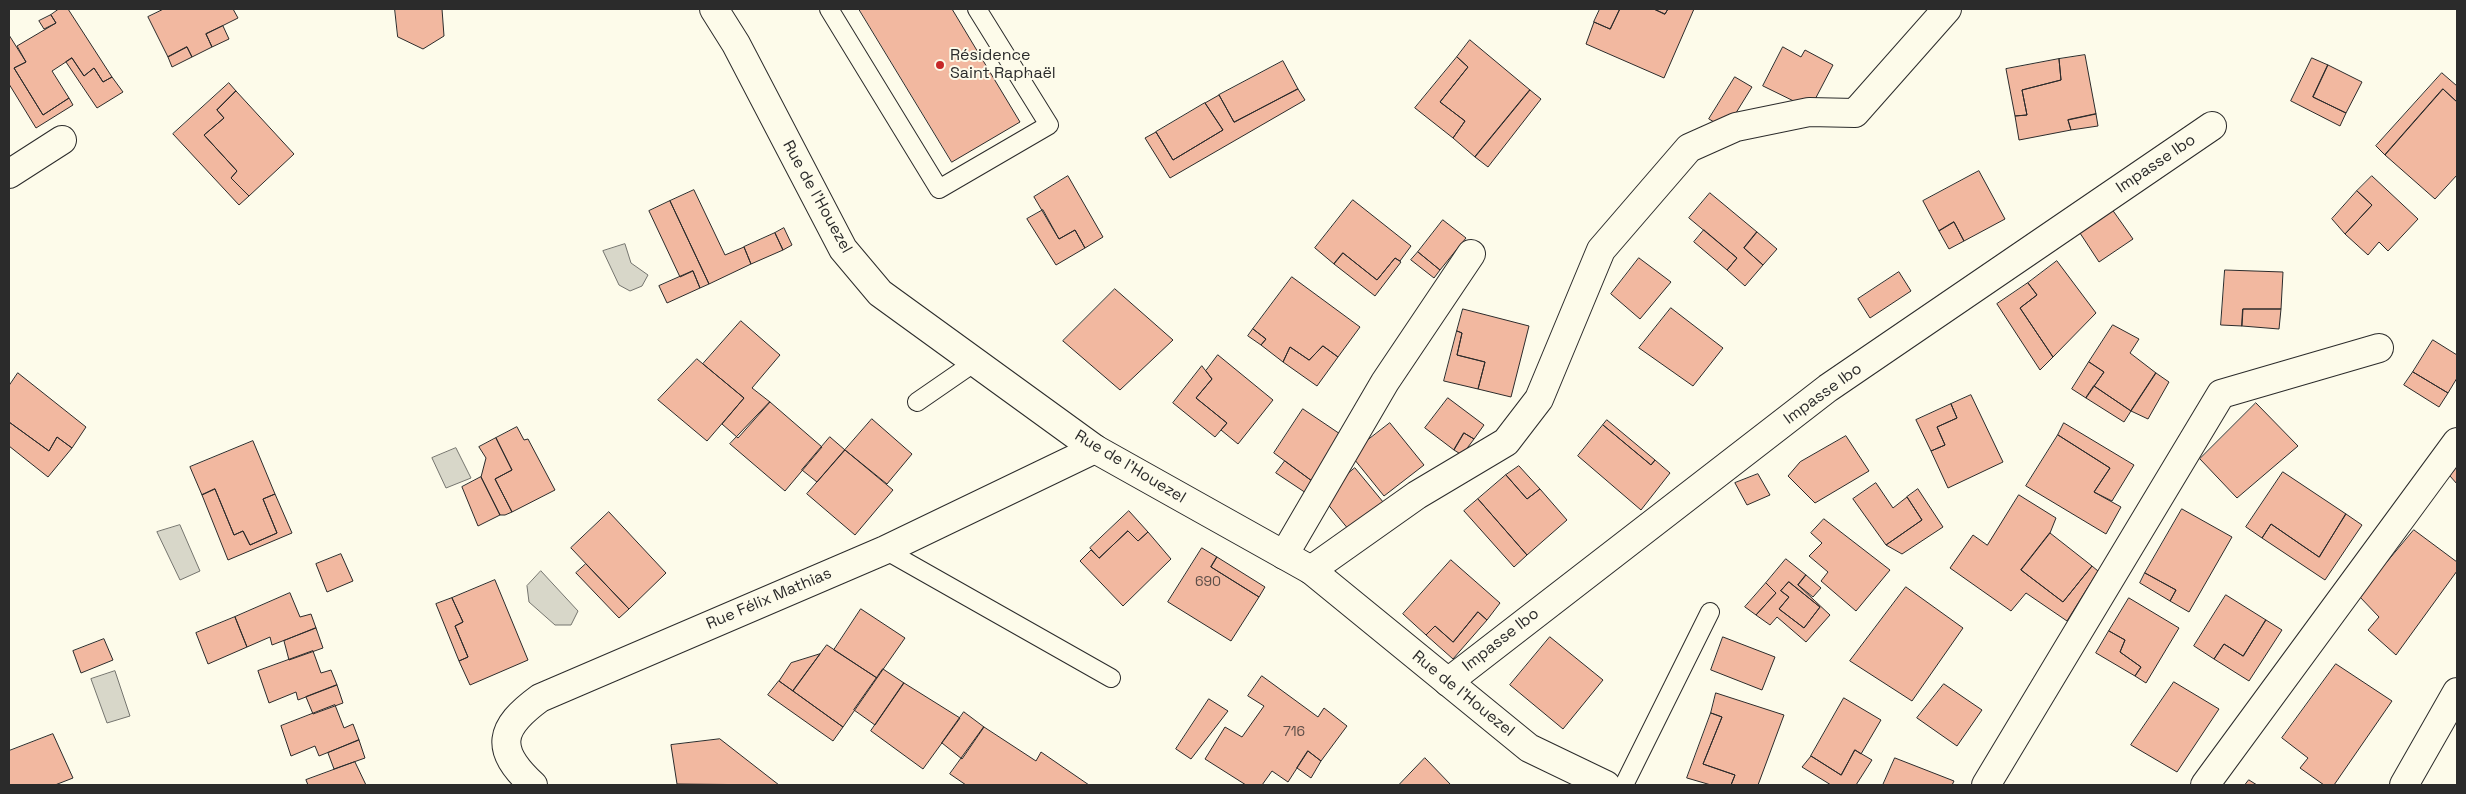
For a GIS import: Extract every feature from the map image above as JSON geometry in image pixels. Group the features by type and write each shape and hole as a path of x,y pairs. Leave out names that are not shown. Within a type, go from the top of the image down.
{"street":[{"name":"Rue de l'Houezel","path":"714,9 736,44 843,249 880,293 1095,449 1310,570 1529,748 1606,785"},
{"path":"1310,570 1417,495 1506,442 1539,400 1601,250 1689,148 1736,127 1809,112 1855,114 1947,9"},
{"name":"Impasse Ibo","path":"1448,682 1828,388 2212,126"},
{"path":"9,174 62,140"},
{"path":"1284,555 1385,382 1471,254"},
{"path":"1986,785 2221,394 2379,348"},
{"path":"2205,785 2457,442"},
{"name":"Rue Félix Mathias","path":"533,785 515,769 507,755 506,739 512,724 523,710 540,698 885,550 1095,449"},
{"path":"2404,785 2457,692"}],"lane":[{"path":"829,9 939,189 1049,125 977,9"},
{"path":"917,402 975,362"},
{"path":"885,550 1111,678"},
{"path":"1624,785 1710,612"}],"shaded area":[{"path":"625,244 631,263 648,275 642,286 630,291 619,285 603,251"},
{"path":"456,448 471,478 446,488 432,458"},
{"path":"180,525 200,571 180,580 157,532"},
{"path":"541,571 578,611 571,625 555,625 529,602 527,586"},
{"path":"115,671 130,716 107,723 91,679"}],"building":[{"path":"59,9 68,9 112,77 103,82 94,68 84,76 72,58 52,71 69,98 43,115 14,68 26,62 17,46 56,23 51,15"},
{"path":"164,9 233,9 238,18 206,34 212,47 192,57 187,47 168,57 148,17"},
{"path":"395,9 442,9 444,36 423,49 398,37"},
{"name":"Résidence Saint Raphaël","path":"859,9 952,9 1020,122 952,162"},
{"path":"1600,9 1620,9 1610,29 1594,22"},
{"path":"1620,9 1654,9 1665,14 1668,9 1694,9 1664,78 1586,44 1594,22 1610,29"},
{"path":"1654,9 1668,9 1665,14"},
{"path":"51,15 56,23 44,29 39,21"},
{"path":"223,26 229,39 212,47 206,34"},
{"path":"9,35 26,62 14,68 43,115 69,98 73,105 36,128 9,84"},
{"path":"1470,40 1530,90 1475,157 1453,138 1465,121 1440,102 1468,67 1457,57"},
{"path":"187,47 192,57 172,67 168,57"},
{"path":"1783,47 1801,57 1805,50 1833,65 1810,109 1763,86"},
{"path":"2085,55 2096,114 2068,120 2071,130 2019,140 2015,116 2027,115 2022,90 2061,80 2059,59"},
{"path":"1457,57 1468,67 1440,102 1465,121 1453,138 1415,108"},
{"path":"72,58 84,76 94,68 103,82 112,77 123,92 97,108 66,62"},
{"path":"2312,58 2328,65 2313,97 2346,113 2340,126 2291,101"},
{"path":"2059,59 2061,80 2022,90 2027,115 2015,116 2006,69"},
{"path":"1283,61 1298,89 1234,122 1219,95"},
{"path":"2328,65 2362,82 2346,113 2313,97"},
{"path":"2442,73 2457,86 2457,102 2443,89 2385,155 2376,146"},
{"path":"1735,77 1752,87 1726,129 1709,119"},
{"path":"229,83 236,91 217,110 224,118 204,135 237,171 231,178 249,196 239,205 173,134"},
{"path":"1298,89 1305,100 1170,178 1145,138 1156,132 1173,160 1223,130 1205,103 1219,95 1234,122"},
{"path":"2443,89 2457,102 2457,175 2435,199 2385,155"},
{"path":"1530,90 1541,99 1488,167 1475,157"},
{"path":"236,91 294,154 249,196 231,178 237,171 204,135 224,118 217,110"},
{"path":"1205,103 1223,130 1173,160 1156,132"},
{"path":"2096,114 2098,126 2071,130 2068,120"},
{"path":"1979,171 2005,219 1964,241 1954,222 1939,231 1923,201"},
{"path":"1068,176 1103,237 1085,248 1075,230 1059,239 1034,197"},
{"path":"2372,176 2418,219 2388,251 2379,242 2368,255 2345,234 2372,205 2357,191"},
{"path":"694,190 725,255 744,247 751,264 709,284 670,201"},
{"path":"2357,191 2372,205 2345,234 2332,219"},
{"path":"1710,193 1757,232 1744,248 1763,265 1745,286 1727,270 1737,258 1689,218"},
{"path":"1353,200 1411,246 1400,261 1395,258 1377,280 1343,253 1334,264 1315,248"},
{"path":"670,201 709,284 700,288 693,271 680,277 649,211"},
{"path":"2109,205 2133,239 2099,262 2076,227"},
{"path":"1043,210 1059,239 1075,230 1085,248 1056,265 1027,219"},
{"path":"1443,220 1466,238 1440,270 1418,252"},
{"path":"1954,222 1964,241 1949,249 1939,231"},
{"path":"784,228 792,245 783,250 775,233"},
{"path":"1704,230 1737,258 1727,270 1694,242"},
{"path":"1757,232 1777,249 1763,265 1744,248"},
{"path":"775,233 783,250 751,264 744,247"},
{"path":"1418,252 1440,270 1434,278 1411,260"},
{"path":"1343,253 1377,280 1395,258 1401,262 1375,296 1334,264"},
{"path":"1639,258 1671,282 1640,319 1611,294"},
{"path":"2057,261 2096,313 2053,357 2020,308 2037,295 2028,283"},
{"path":"2225,270 2283,272 2281,309 2243,309 2242,326 2221,325"},
{"path":"693,271 700,288 667,303 659,286"},
{"path":"1899,272 1911,291 1870,318 1858,299"},
{"path":"1292,277 1360,327 1338,357 1323,346 1309,360 1290,347 1283,362 1261,345 1266,339 1253,329"},
{"path":"2028,283 2037,295 2020,308 2053,357 2040,370 1997,304"},
{"path":"1115,289 1173,340 1120,390 1063,341"},
{"path":"1671,308 1723,348 1693,386 1639,348"},
{"path":"1463,309 1529,326 1511,397 1478,389 1485,362 1457,355 1462,333 1457,331"},
{"path":"2243,309 2281,309 2279,329 2242,326"},
{"path":"741,321 780,355 752,388 770,402 738,438 722,424 744,398 703,364"},
{"path":"2113,325 2139,339 2130,353 2156,373 2131,411 2094,386 2104,372 2089,362"},
{"path":"1253,329 1266,339 1261,345 1248,336"},
{"path":"1457,331 1462,333 1457,355 1485,362 1478,389 1444,381"},
{"path":"2433,340 2457,355 2457,378 2448,393 2413,372"},
{"path":"1323,346 1338,357 1317,386 1283,362 1290,347 1309,360"},
{"path":"1218,355 1273,400 1238,444 1221,430 1227,423 1196,398 1212,379 1206,371"},
{"path":"697,359 744,398 707,441 658,400"},
{"path":"2089,362 2104,372 2086,398 2072,389"},
{"path":"1202,366 1212,379 1196,398 1227,423 1215,437 1173,403"},
{"path":"2413,372 2448,393 2439,407 2404,385"},
{"path":"18,373 86,427 72,448 57,437 49,451 9,422 9,386"},
{"path":"2156,373 2169,382 2148,419 2131,411"},
{"path":"2094,386 2131,411 2124,422 2086,398"},
{"path":"1971,395 2003,462 1948,488 1931,451 1945,445 1937,427 1957,418 1951,404"},
{"path":"1448,398 1484,425 1474,439 1464,433 1454,450 1425,428"},
{"path":"770,402 822,447 785,491 730,444"},
{"path":"2256,403 2298,446 2237,498 2200,459"},
{"path":"1951,404 1957,418 1937,427 1945,445 1931,451 1916,420"},
{"path":"1303,409 1346,438 1316,484 1274,453"},
{"path":"872,419 912,454 887,484 845,450"},
{"path":"1607,420 1655,460 1651,465 1603,425"},
{"path":"9,422 49,451 57,437 72,448 48,477 9,446"},
{"path":"1390,423 1424,465 1384,496 1350,454"},
{"path":"2064,423 2134,465 2112,501 2094,492 2110,468 2058,435"},
{"path":"1603,425 1651,465 1655,460 1670,473 1641,510 1578,456"},
{"path":"517,427 524,440 528,439 555,490 512,512 495,479 512,470 496,438"},
{"path":"1464,433 1474,439 1462,455 1454,450"},
{"path":"2058,435 2110,468 2094,492 2121,507 2106,534 2026,486"},
{"path":"1846,436 1869,471 1815,503 1788,476 1800,462"},
{"path":"830,437 845,450 817,482 802,470"},
{"path":"496,438 512,470 495,479 512,512 505,515 500,515 481,477 486,458 479,447"},
{"path":"253,441 275,494 263,499 277,533 250,545 243,531 234,535 215,489 202,495 190,467"},
{"path":"845,450 893,490 855,535 807,494"},
{"path":"1285,461 1316,484 1309,495 1276,473"},
{"path":"1519,466 1540,489 1527,499 1506,475"},
{"path":"2457,467 2457,484 2450,476"},
{"path":"1355,468 1388,508 1354,536 1321,496"},
{"path":"2283,472 2346,514 2319,557 2271,524 2262,538 2246,527"},
{"path":"1758,474 1770,495 1747,505 1735,483"},
{"path":"1506,475 1527,499 1540,489 1567,520 1527,555 1478,499"},
{"path":"481,477 500,515 478,526 462,487"},
{"path":"1876,483 1893,508 1907,497 1922,520 1886,545 1853,499"},
{"path":"215,489 234,535 243,531 250,545 277,533 263,499 275,494 292,533 228,560 202,495"},
{"path":"1918,489 1943,527 1902,554 1886,545 1922,520 1907,497"},
{"path":"2019,495 2056,518 2050,533 2021,570 2063,602 2092,566 2098,571 2067,621 2026,593 2011,611 1950,568 1973,535 1987,545"},
{"path":"1478,499 1527,555 1514,567 1464,511"},
{"path":"2182,509 2232,537 2189,612 2170,601 2176,590 2145,573"},
{"path":"1129,511 1148,532 1138,541 1128,531 1099,558 1090,548"},
{"path":"609,512 666,573 629,609 571,548"},
{"path":"2346,514 2362,525 2325,580 2262,538 2271,524 2319,557"},
{"path":"1824,519 1890,570 1856,611 1821,581 1828,572 1809,556 1822,543 1811,533"},
{"path":"2414,530 2457,562 2457,571 2396,655 2368,630 2379,617 2359,596"},
{"path":"1128,531 1138,541 1148,532 1171,559 1123,606 1080,561 1091,550 1099,558"},
{"path":"2050,533 2092,566 2063,602 2021,570"},
{"path":"1202,548 1217,557 1211,567 1259,597 1231,641 1168,602"},
{"path":"341,554 353,581 327,592 316,564"},
{"path":"1217,557 1265,587 1259,597 1211,567"},
{"path":"1786,559 1806,575 1798,585 1830,615 1806,642 1777,617 1770,625 1756,615 1776,593 1766,583","holes":["1789,582 1820,607 1804,628 1779,609 1789,597 1781,591"]},
{"path":"1451,560 1500,603 1487,620 1478,612 1453,642 1435,626 1426,635 1403,614"},
{"path":"586,564 629,609 619,618 576,573"},
{"path":"2145,573 2176,590 2170,601 2140,583"},
{"path":"1806,575 1821,588 1813,597 1798,585"},
{"path":"495,580 528,660 470,685 459,661 468,657 455,626 463,622 452,598"},
{"path":"1789,582 1820,607 1804,628 1779,609 1789,597 1781,591"},
{"path":"1766,583 1776,593 1756,615 1745,607"},
{"path":"1906,587 1963,628 1912,701 1850,661"},
{"path":"290,593 300,617 311,614 316,628 272,645 270,637 247,647 235,617"},
{"path":"2226,595 2266,620 2243,656 2224,644 2214,659 2194,646"},
{"path":"452,598 463,622 455,626 468,657 459,661 436,604"},
{"path":"2129,598 2179,628 2146,683 2135,676 2141,667 2120,652 2125,640 2109,631"},
{"path":"861,609 905,638 877,678 834,650"},
{"path":"1478,612 1487,620 1453,659 1426,635 1435,626 1453,642"},
{"path":"235,617 247,647 208,664 196,633"},
{"path":"2266,620 2282,630 2249,681 2214,659 2224,644 2243,656"},
{"path":"316,628 323,648 289,660 284,641"},
{"path":"2109,631 2125,640 2120,652 2141,667 2135,676 2096,653"},
{"path":"1550,637 1603,680 1563,729 1510,685"},
{"path":"1723,637 1775,657 1762,690 1711,670"},
{"path":"104,639 113,660 81,673 73,651"},
{"path":"827,645 877,678 843,727 793,691"},
{"path":"313,651 321,673 331,670 337,685 298,700 296,692 269,703 258,671"},
{"path":"820,654 793,691 779,681 791,663"},
{"path":"2336,664 2392,701 2334,785 2324,785 2300,768 2308,758 2282,738"},
{"path":"883,669 904,683 875,725 854,710"},
{"path":"1262,676 1318,717 1324,708 1347,726 1321,761 1308,751 1288,782 1272,771 1262,785 1246,785 1205,759 1225,727 1242,737 1264,706 1248,696"},
{"path":"779,681 843,727 833,741 768,695"},
{"path":"2174,682 2219,709 2177,772 2131,745"},
{"path":"904,683 960,718 923,769 871,731"},
{"path":"1944,684 1982,710 1957,746 1917,718"},
{"path":"337,685 343,703 313,714 306,697"},
{"path":"1716,693 1784,715 1758,785 1731,785 1735,775 1703,764 1722,717 1711,713"},
{"path":"1844,698 1881,720 1861,754 1855,750 1841,775 1811,756"},
{"path":"1209,699 1228,711 1191,759 1176,749"},
{"path":"335,705 344,728 353,724 359,740 319,756 315,746 291,756 281,726"},
{"path":"964,712 984,727 962,759 942,743"},
{"path":"1711,713 1722,717 1703,764 1735,775 1731,785 1711,785 1687,778"},
{"path":"984,727 1036,761 1041,752 1089,785 966,785 950,774"},
{"path":"53,734 73,778 55,785 9,785 9,751"},
{"path":"720,739 779,785 677,784 671,745"},
{"path":"359,740 365,758 334,769 328,753"},
{"path":"1855,750 1872,760 1856,785 1831,785 1802,767 1811,756 1841,775"},
{"path":"1308,751 1321,761 1311,778 1297,768"},
{"path":"1425,758 1451,785 1399,785"},
{"path":"1895,758 1954,781 1952,785 1883,785"},
{"path":"355,762 366,785 308,785 306,780"},
{"path":"2249,780 2257,785 2245,785"}],"place":[{"name":"Résidence Saint Raphaël","path":"940,65"}]}
